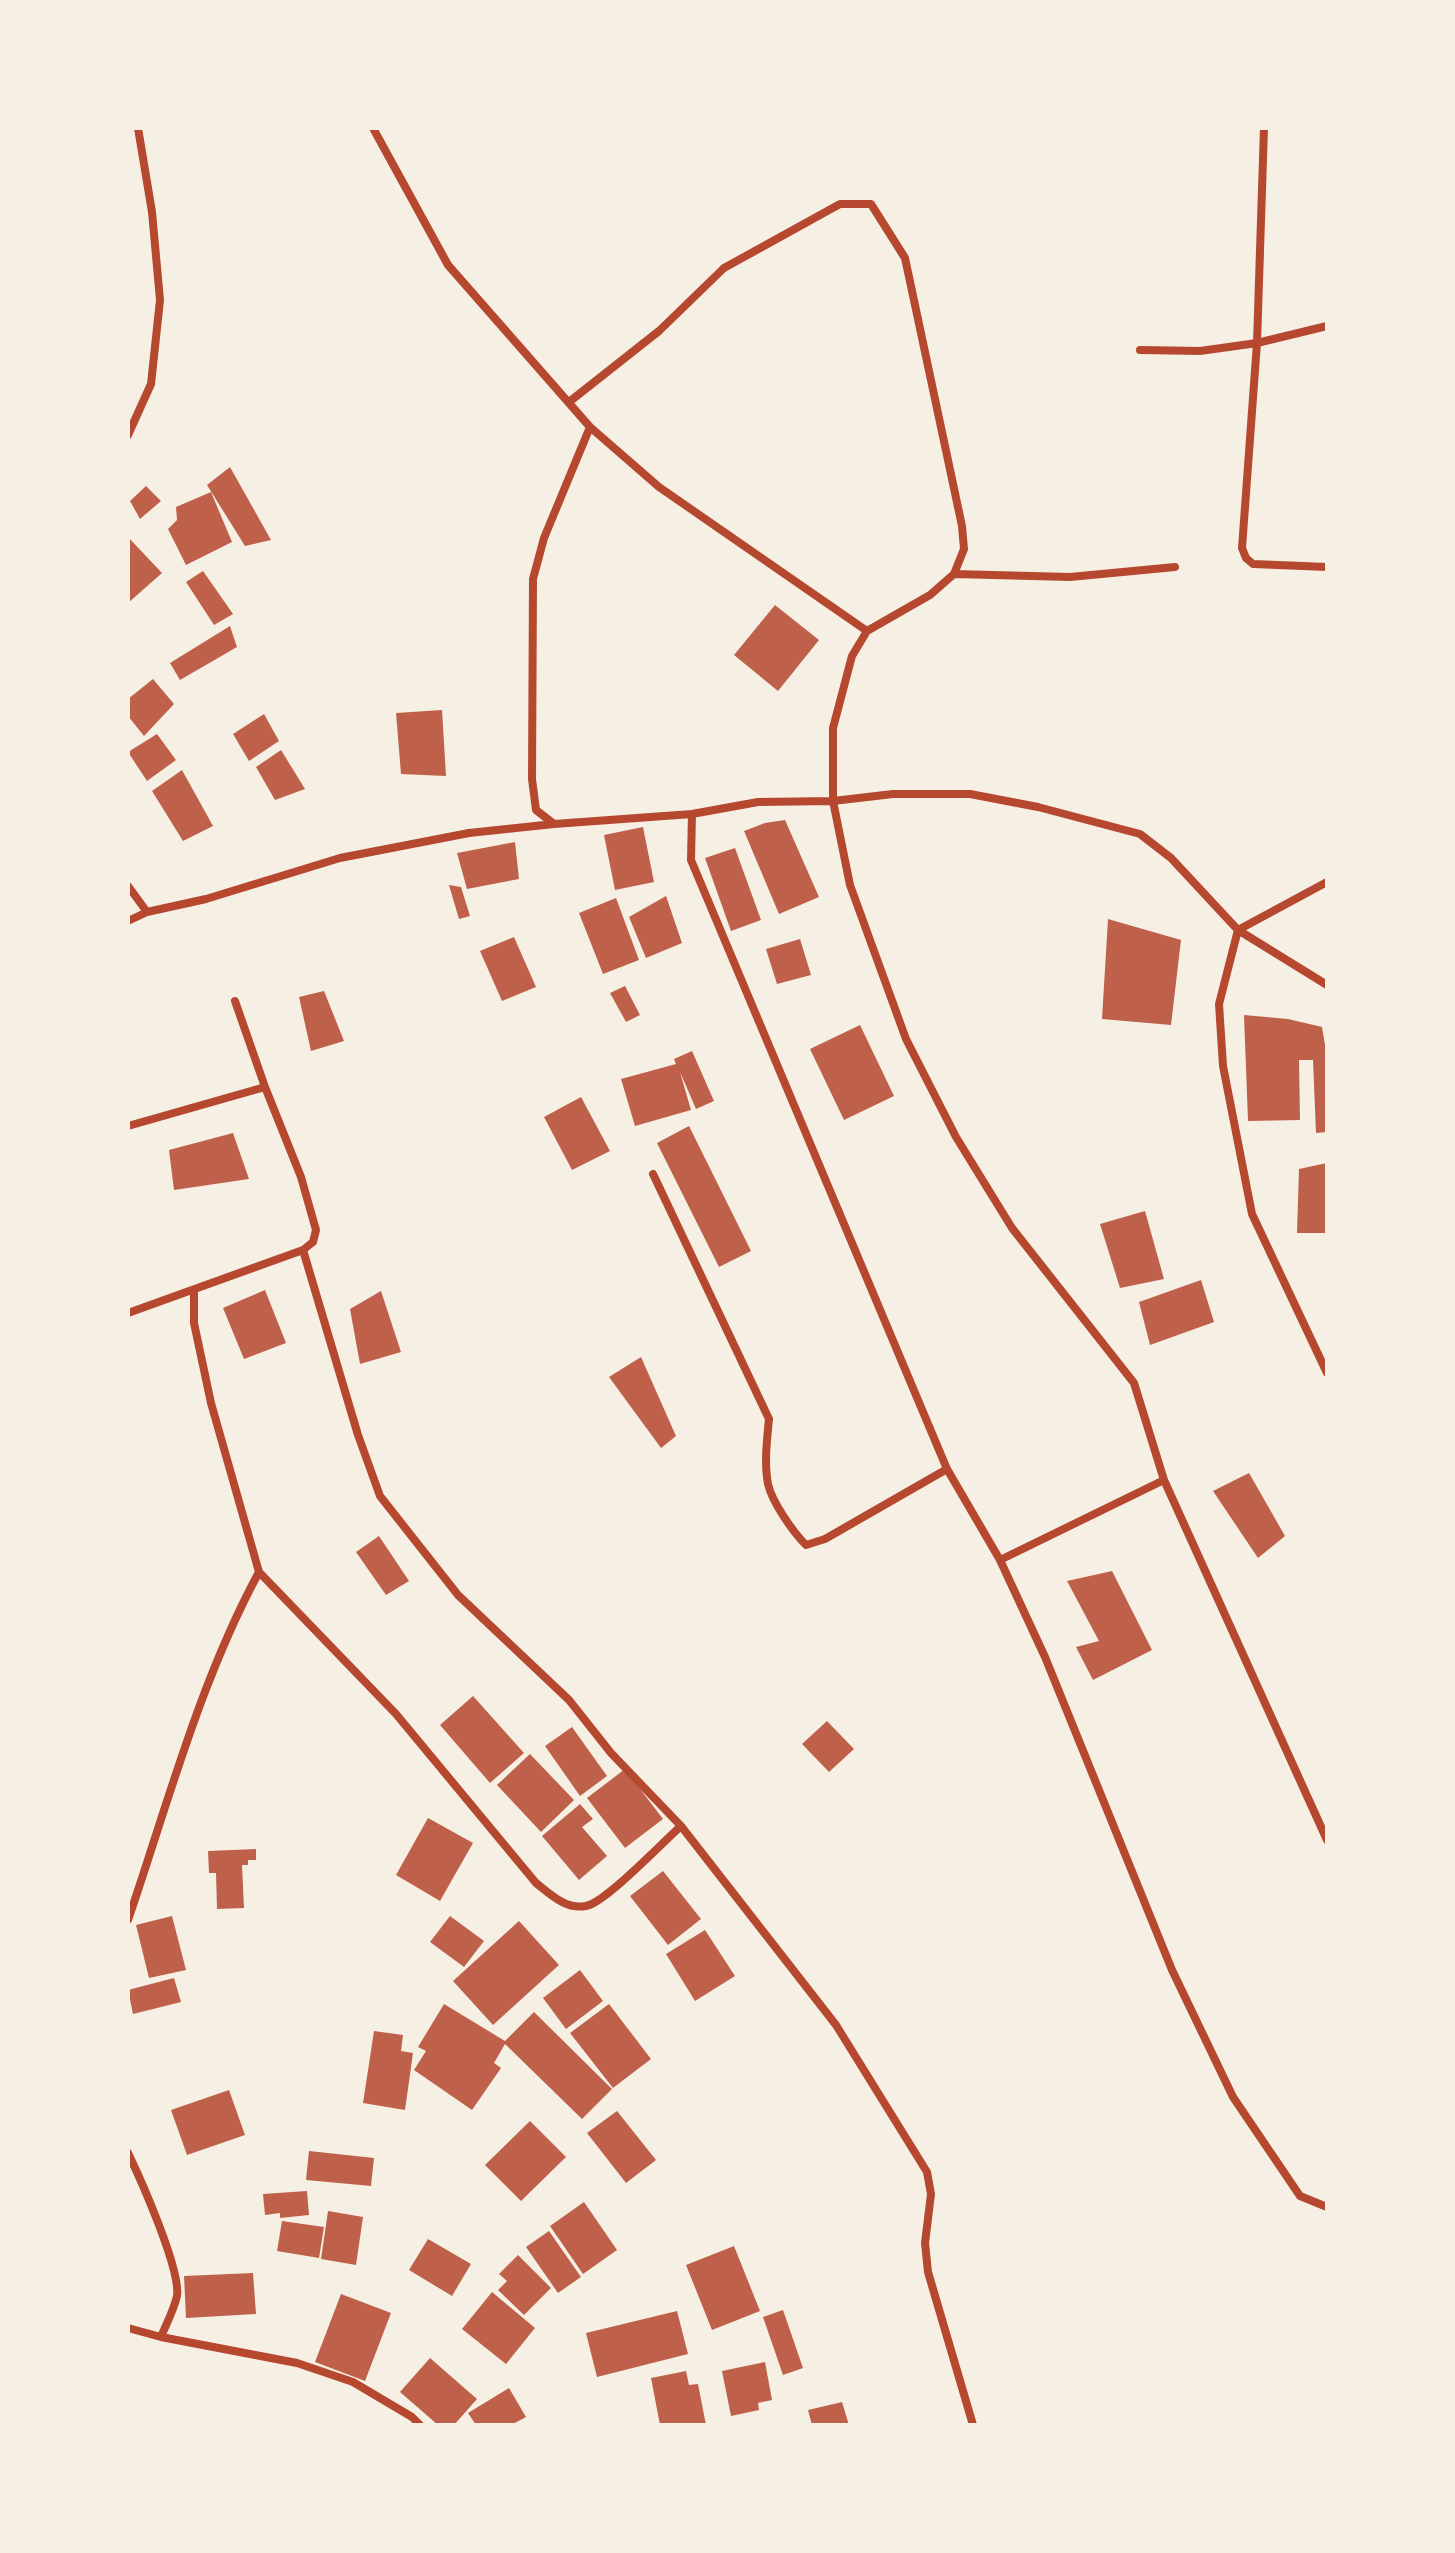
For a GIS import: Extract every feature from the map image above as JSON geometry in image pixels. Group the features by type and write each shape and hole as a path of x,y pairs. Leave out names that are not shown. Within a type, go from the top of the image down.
{"street":[{"path":"128,435 151,384 160,300 152,212 138,128"},
{"path":"373,128 448,265 590,427 659,487 867,631"},
{"path":"1264,128 1257,343 1242,548 1253,564 1327,567"},
{"path":"569,402 659,331 724,268 840,204 871,204 905,258 962,526 964,549 954,574 930,595 867,631 852,656 833,728 833,801 850,885 906,1039 956,1137 1012,1228 1134,1383 1164,1480 1327,1840"},
{"path":"1140,350 1200,351 1257,343 1327,326"},
{"path":"554,824 536,810 532,779 533,579 544,538 590,427"},
{"path":"954,574 1070,577 1175,567"},
{"path":"128,921 147,912 206,899 340,858 469,833 692,814 758,802 833,801 893,794 970,794 1038,807 1140,834 1171,858 1238,930 1327,985"},
{"path":"692,814 691,860 947,1469 1000,1560 1045,1657 1172,1970 1233,2097 1300,2196 1327,2207"},
{"path":"1327,882 1238,930 1219,1004 1223,1066 1252,1214 1327,1373"},
{"path":"128,886 147,912"},
{"path":"128,1313 303,1250 313,1242 316,1230 301,1177 235,1001"},
{"path":"128,1126 265,1087"},
{"path":"653,1174 769,1419 766,1457 769,1486 795,1534 806,1545 825,1539 947,1469"},
{"path":"303,1250 358,1435 380,1496 458,1595 569,1700 611,1753 681,1826 836,2025 927,2172 931,2194 925,2243 928,2272 973,2425"},
{"path":"194,1290 194,1323 211,1403 259,1572 396,1714 536,1883 563,1903 586,1906 603,1897 681,1826"},
{"path":"1000,1560 1164,1480"},
{"path":"128,1920 194,1720 244,1599 259,1572"},
{"path":"128,2153 176,2276 177,2294 161,2337"},
{"path":"128,2328 297,2363 353,2382 412,2417 420,2425"}],"building":[{"path":"230,467 271,540 245,546 207,485"},
{"path":"146,486 161,501 140,519 130,501"},
{"path":"211,492 232,542 186,565 168,529 177,520 176,507"},
{"path":"128,537 162,573 128,603"},
{"path":"203,571 233,614 214,625 186,582"},
{"path":"775,605 819,640 778,691 734,655"},
{"path":"230,626 237,647 180,680 170,663"},
{"path":"153,679 174,704 144,736 128,716 128,699"},
{"path":"442,710 446,776 401,774 396,713"},
{"path":"264,714 279,741 249,761 233,734"},
{"path":"157,734 176,760 147,781 128,752"},
{"path":"281,750 305,789 275,800 256,767"},
{"path":"182,770 213,826 183,841 152,791"},
{"path":"785,820 819,897 779,914 744,831"},
{"path":"643,827 654,882 615,890 604,835"},
{"path":"515,842 519,879 467,889 457,853"},
{"path":"735,848 761,920 731,931 705,858"},
{"path":"449,885 461,887 470,916 459,919"},
{"path":"666,896 682,943 646,958 629,917"},
{"path":"616,898 639,960 603,974 579,913"},
{"path":"1108,919 1181,940 1171,1025 1102,1019"},
{"path":"514,937 536,987 502,1001 480,951"},
{"path":"800,939 811,975 777,984 766,949"},
{"path":"625,986 640,1015 626,1022 610,993"},
{"path":"324,991 344,1041 311,1051 299,997"},
{"path":"1244,1015 1288,1019 1322,1027 1327,1057 1327,1132 1316,1133 1313,1060 1299,1060 1300,1120 1248,1121"},
{"path":"860,1025 894,1096 844,1120 810,1049"},
{"path":"692,1051 714,1101 696,1109 680,1072 691,1110 635,1126 621,1079 676,1064 674,1059"},
{"path":"581,1097 610,1151 572,1170 544,1117"},
{"path":"689,1126 751,1251 719,1267 657,1143"},
{"path":"233,1133 249,1179 174,1190 169,1150"},
{"path":"1327,1163 1327,1233 1297,1233 1299,1169"},
{"path":"1145,1211 1164,1279 1120,1288 1100,1224"},
{"path":"1201,1280 1214,1322 1150,1345 1139,1302"},
{"path":"265,1290 286,1343 244,1359 223,1308"},
{"path":"381,1291 401,1352 360,1364 350,1309"},
{"path":"641,1357 676,1436 661,1448 609,1377"},
{"path":"1249,1473 1285,1536 1258,1558 1213,1491"},
{"path":"379,1536 409,1581 386,1595 356,1552"},
{"path":"1112,1571 1152,1650 1093,1680 1076,1647 1099,1641 1067,1581"},
{"path":"473,1696 524,1753 490,1783 440,1725"},
{"path":"827,1721 854,1749 829,1772 802,1744"},
{"path":"572,1727 607,1776 580,1796 545,1746"},
{"path":"530,1754 574,1800 541,1832 497,1785"},
{"path":"625,1769 663,1819 625,1848 587,1798"},
{"path":"580,1804 593,1819 582,1827 607,1856 579,1880 542,1836"},
{"path":"428,1818 473,1843 440,1901 396,1875"},
{"path":"256,1849 256,1860 248,1860 248,1865 242,1865 244,1908 217,1909 216,1873 209,1873 208,1851"},
{"path":"663,1871 701,1919 668,1945 630,1896"},
{"path":"172,1916 186,1970 149,1978 136,1925"},
{"path":"450,1916 484,1941 464,1967 430,1942"},
{"path":"519,1921 559,1965 493,2025 453,1981"},
{"path":"705,1930 735,1976 695,2001 666,1954"},
{"path":"580,1970 603,2001 566,2029 543,1998"},
{"path":"174,1978 181,2002 133,2014 128,1990"},
{"path":"444,2004 505,2041 534,2012 612,2089 582,2119 505,2044 494,2063 501,2068 472,2110 414,2070 426,2051 418,2047"},
{"path":"609,2004 651,2059 613,2088 570,2033"},
{"path":"374,2031 403,2035 401,2051 413,2053 405,2110 363,2103"},
{"path":"229,2090 245,2135 187,2155 171,2110"},
{"path":"617,2111 656,2160 626,2183 587,2133"},
{"path":"530,2121 566,2157 521,2201 485,2165"},
{"path":"309,2151 374,2158 371,2186 306,2180"},
{"path":"307,2191 309,2215 280,2218 280,2213 265,2215 263,2194"},
{"path":"584,2202 617,2250 583,2274 550,2226"},
{"path":"328,2211 363,2217 356,2265 321,2259"},
{"path":"282,2221 324,2227 319,2258 277,2251"},
{"path":"549,2231 581,2277 558,2293 526,2247"},
{"path":"428,2239 471,2264 452,2296 409,2270"},
{"path":"734,2246 760,2311 712,2330 686,2265"},
{"path":"518,2255 551,2288 524,2315 498,2290 507,2281 499,2274"},
{"path":"253,2273 256,2314 186,2318 184,2276"},
{"path":"492,2292 535,2328 506,2364 462,2329"},
{"path":"341,2294 391,2313 365,2381 315,2362"},
{"path":"783,2310 803,2368 783,2375 763,2317"},
{"path":"677,2311 688,2354 597,2377 586,2333"},
{"path":"430,2358 477,2399 454,2425 438,2425 400,2392"},
{"path":"765,2362 772,2400 758,2403 759,2410 731,2416 722,2371"},
{"path":"686,2371 689,2385 698,2384 706,2425 660,2425 651,2378"},
{"path":"509,2388 526,2417 511,2425 476,2425 468,2413"},
{"path":"842,2402 849,2425 812,2425 808,2410"}]}
